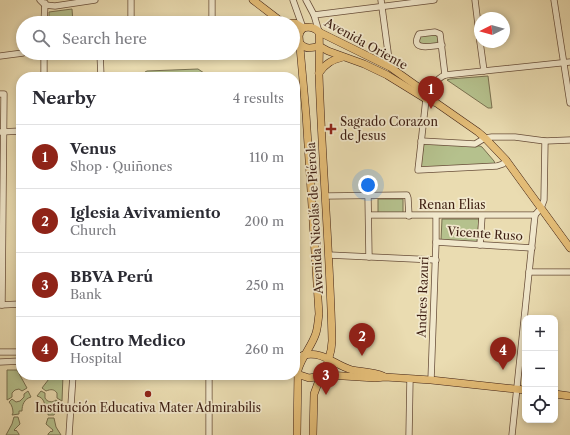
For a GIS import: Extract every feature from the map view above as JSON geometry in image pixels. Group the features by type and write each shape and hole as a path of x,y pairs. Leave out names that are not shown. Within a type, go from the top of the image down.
{"main road":[{"path":"252,0 274,16"},
{"name":"Avenida Oriente","path":"300,26 303,28 314,28 319,32 390,67 435,102 478,132 506,160 570,248"},
{"name":"Avenida Nicolás de Piérola","path":"300,32 303,28"},
{"name":"Avenida Nicolás de Piérola","path":"313,435 314,398 316,388 331,350 332,340 319,73 319,32"},
{"name":"Avenida Oriente","path":"300,44 308,48 319,46 328,51 364,64 427,96"},
{"name":"Avenida Nicolás de Piérola","path":"300,44 319,314 316,333 300,363"},
{"path":"319,73 328,62 343,56"},
{"path":"304,355 319,355 352,370 376,373 384,377"},
{"path":"300,375 308,378 321,375 336,375 431,380 522,390"},
{"name":"Avenida Nicolás de Piérola","path":"296,380 296,435"},
{"path":"558,394 570,396"}],"street":[{"path":"40,0 55,6 95,0"},
{"path":"131,0 131,16"},
{"path":"212,0 212,16"},
{"path":"293,0 299,16"},
{"name":"Avenida Nicolás de Piérola","path":"306,0 314,15 319,32"},
{"path":"381,0 390,67"},
{"path":"314,15 434,0"},
{"path":"475,0 476,12"},
{"path":"554,0 567,63 570,103"},
{"path":"44,16 45,3"},
{"path":"300,20 303,28"},
{"path":"442,45 421,47 418,45 417,36 418,34 433,32 440,34 441,36 442,45 445,75"},
{"path":"481,48 484,71"},
{"path":"0,56 16,54"},
{"path":"44,60 44,72"},
{"path":"100,60 101,72"},
{"path":"506,160 497,166 418,170 427,96 436,81 445,75 567,63"},
{"path":"2,94 1,305 16,304"},
{"path":"2,132 16,131"},
{"path":"421,141 476,144 485,138 492,136 545,141 570,140"},
{"path":"512,435 535,215 541,208 544,200 545,141"},
{"path":"368,195 370,257"},
{"name":"Renan Elias","path":"326,196 407,195 409,216"},
{"name":"Renan Elias","path":"369,216 535,215"},
{"name":"Andres Razuri","path":"431,380 436,260 436,216"},
{"path":"480,245 482,216"},
{"name":"Vicente Ruso","path":"436,242 532,248"},
{"path":"329,254 436,260"},
{"path":"530,272 570,272"},
{"path":"0,352 16,352"},
{"path":"300,356 304,355"},
{"path":"0,362 16,362"},
{"path":"409,435 410,379"},
{"path":"69,435 72,380"},
{"path":"209,380 209,435"}],"green space":[{"path":"72,9 72,16 49,16 49,12"},
{"path":"434,34 438,37 438,42 436,44 420,45 419,40 421,36"},
{"path":"198,69 202,72 145,72"},
{"path":"488,76 492,108 488,108 447,80 450,79"},
{"path":"424,143 480,146 495,164 422,169 420,167"},
{"path":"378,199 403,199 403,213 378,213"},
{"path":"442,219 479,219 477,242 441,240"},
{"path":"7,370 16,370 16,380 23,380 27,388 22,391 19,389 15,390 12,393 12,397 7,400"},
{"path":"48,380 63,380 62,401 57,398 57,393 54,390 46,391 42,388"},
{"path":"28,391 31,397 24,402 22,411 19,411 19,414 12,415 13,409 9,402 12,399 16,402 20,401 24,397 24,394"},
{"path":"41,391 45,393 45,398 48,401 51,402 56,400 60,403 54,415 48,415 48,411 45,411 45,404 42,398 37,396"},
{"path":"14,417 18,417 20,424 14,430 16,430 19,435 6,435 12,424"},
{"path":"48,418 54,418 56,427 61,435 48,435 53,430 46,424"}],"place":[{"name":"Venus","path":"431,109"},
{"name":"Sagrado Corazon de Jesus","path":"331,129"},
{"name":"Iglesia Avivamiento","path":"362,356"},
{"name":"Centro Medico","path":"503,370"},
{"name":"Institución Educativa Mater Admirabilis","path":"148,394"},
{"name":"BBVA Perú","path":"326,395"}]}
